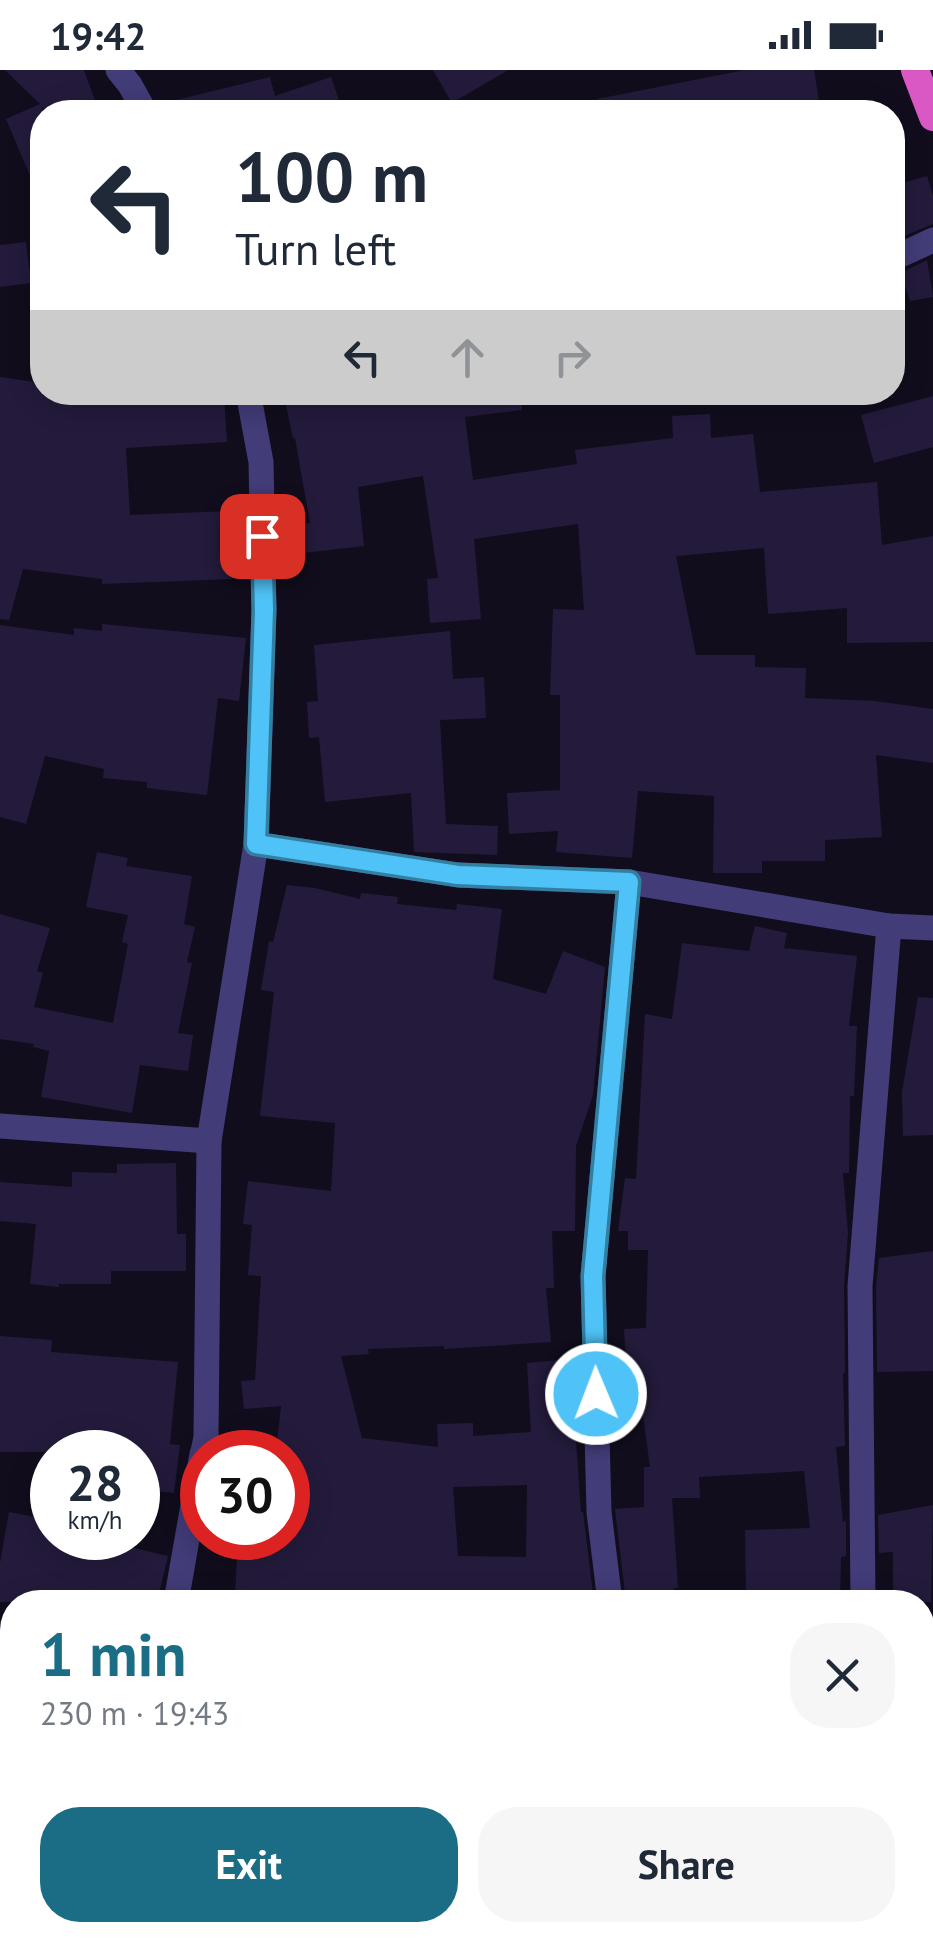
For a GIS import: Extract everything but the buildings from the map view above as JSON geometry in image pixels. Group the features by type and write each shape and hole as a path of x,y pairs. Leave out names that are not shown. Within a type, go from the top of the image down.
{"highway":[{"path":"915,70 933,117"}],"street":[{"path":"118,70 138,100"},
{"path":"905,253 933,240"},
{"path":"206,1430 210,1142 256,844 264,610 261,462 250,405"},
{"path":"256,844 458,875 629,882 889,926 933,928"},
{"path":"609,1590 599,1512 593,1276 629,882"},
{"path":"863,1590 860,1286 889,926"},
{"path":"0,1126 210,1142"},
{"path":"178,1590 184,1560"}],"route":[{"path":"262,536 264,610 256,844 458,875 629,882 593,1276 596,1394"}]}
